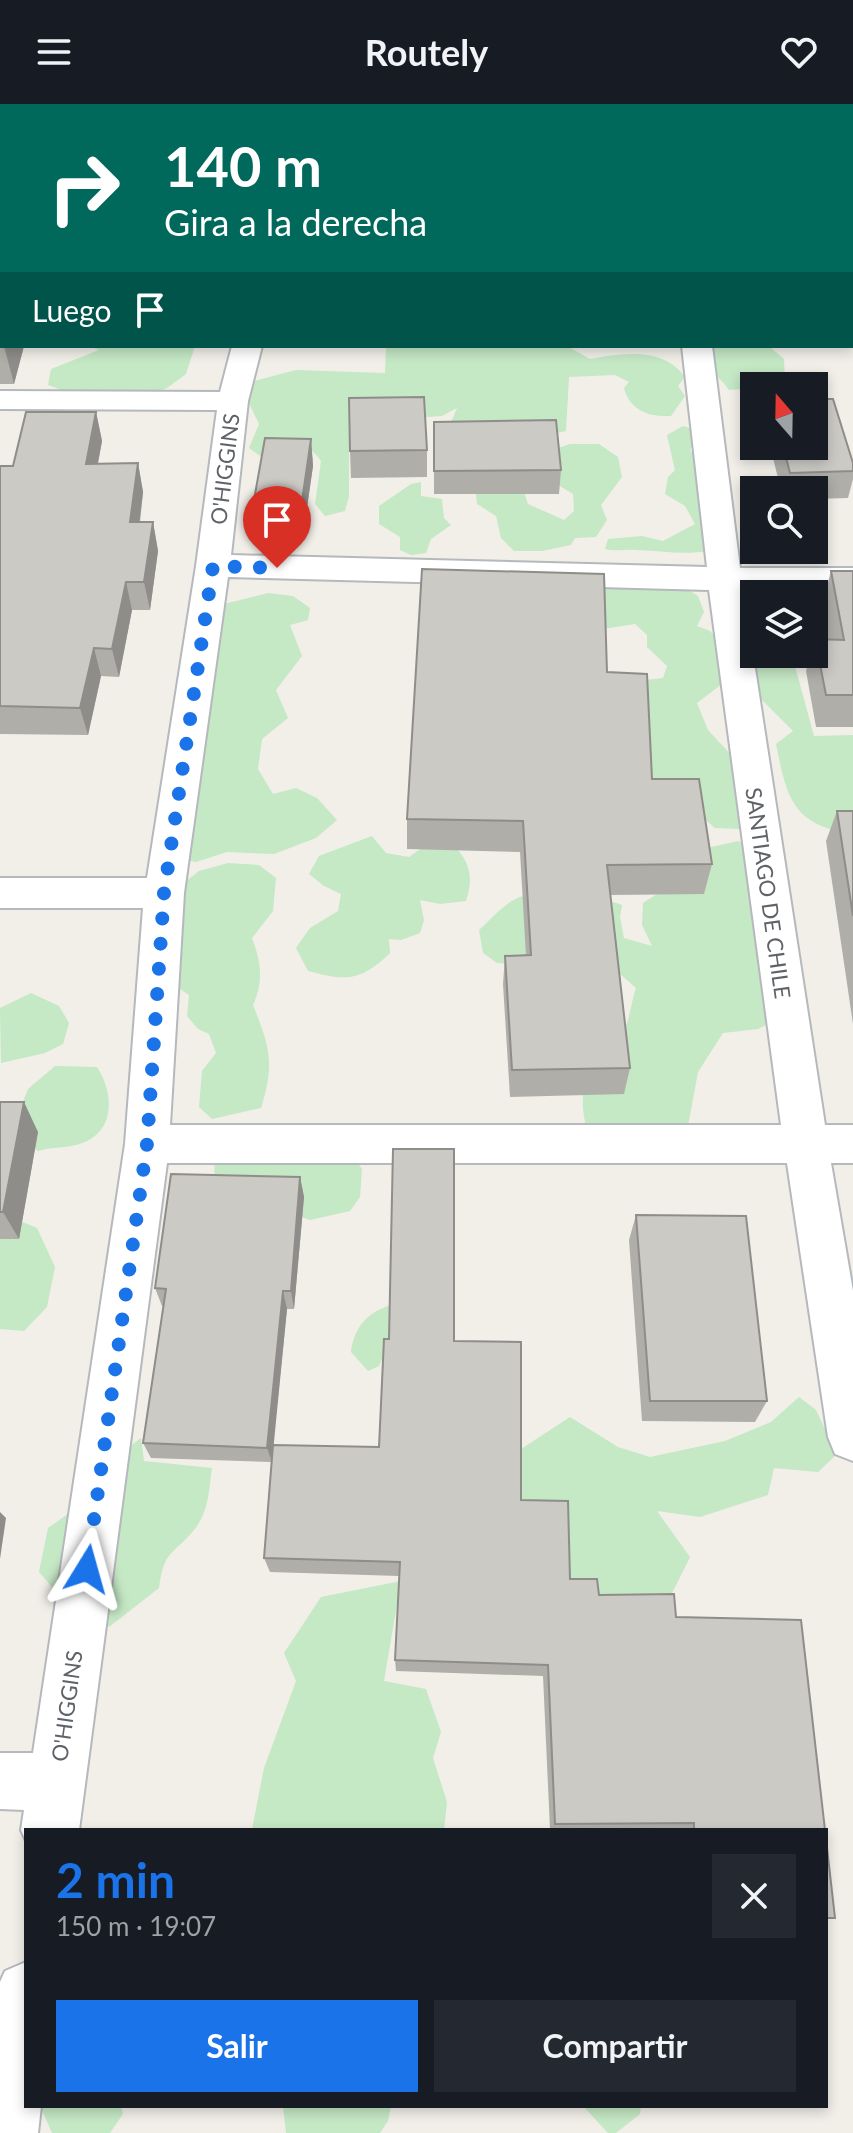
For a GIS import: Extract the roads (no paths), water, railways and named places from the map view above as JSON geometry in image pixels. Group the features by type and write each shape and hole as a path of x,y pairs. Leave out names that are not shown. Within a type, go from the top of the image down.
{"street":[{"name":"O'HIGGINS","path":"53,1806 147,1144 164,893 213,566 233,401 246,348"},
{"name":"SANTIAGO DE CHILE","path":"697,348 723,579 805,1145 853,1437"},
{"path":"0,400 233,401"},
{"path":"213,566 723,579 853,579"},
{"path":"0,893 164,893"},
{"path":"147,1144 853,1144"},
{"path":"0,1781 53,1806"},
{"path":"6,2133 24,2006"}]}
